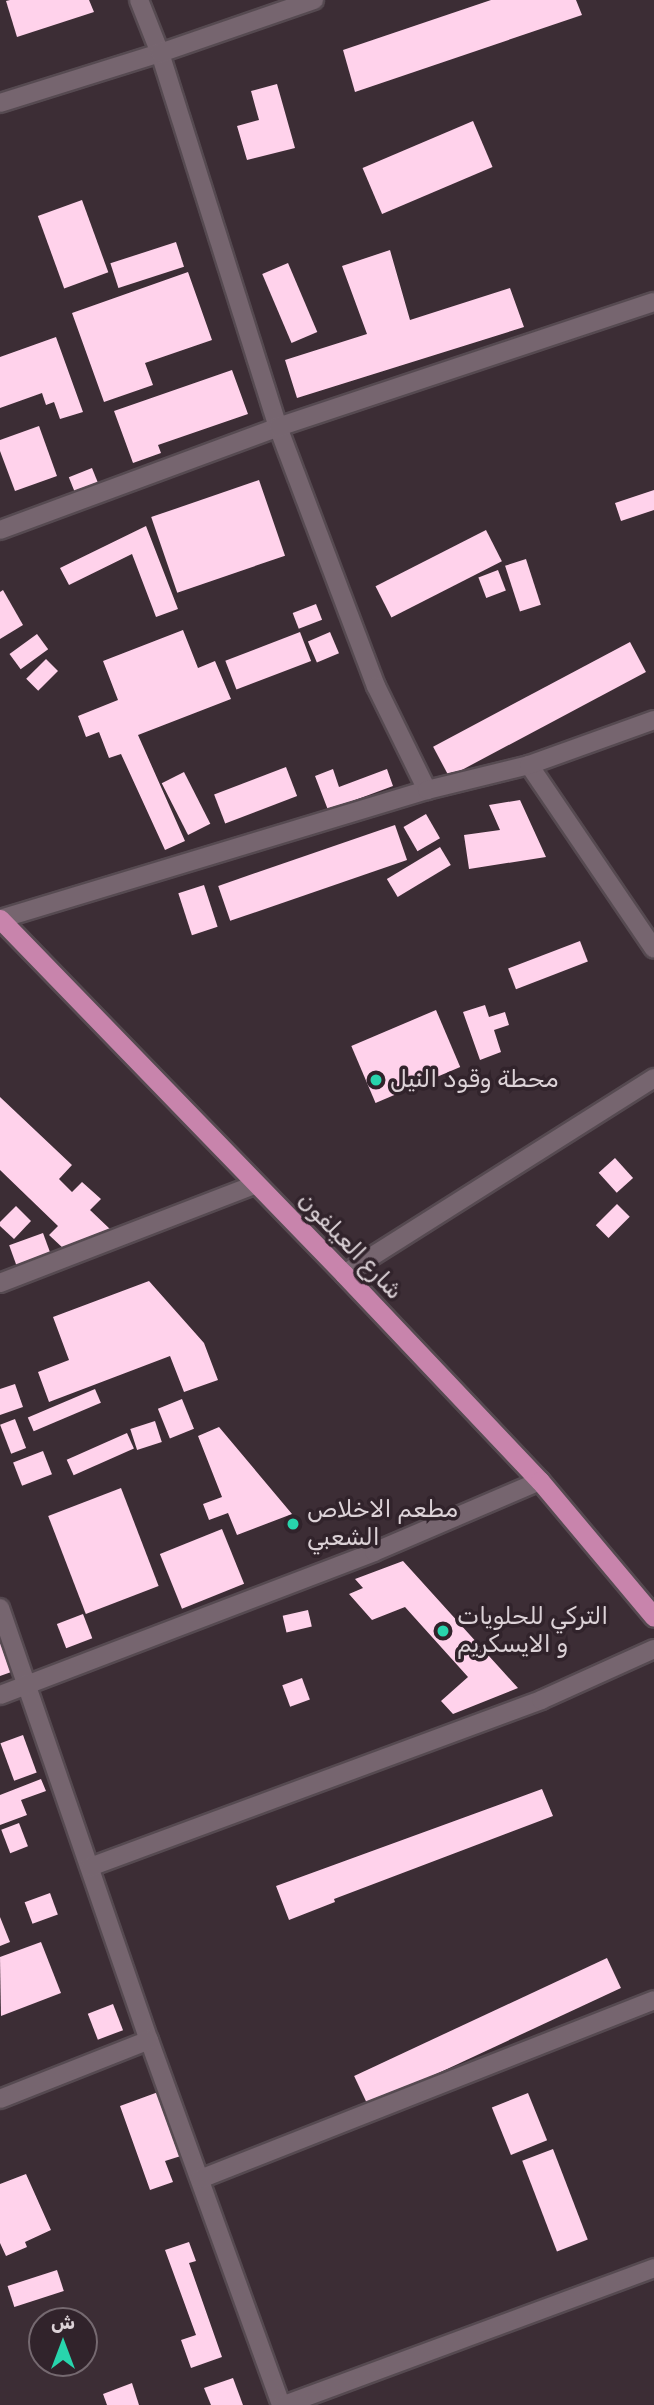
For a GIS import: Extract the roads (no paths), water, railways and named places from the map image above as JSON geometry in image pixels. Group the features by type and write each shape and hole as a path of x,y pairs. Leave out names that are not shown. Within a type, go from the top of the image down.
{"highway":[{"name":"شارع العيلفون","path":"0,919 540,1481 654,1617"}],"street":[{"path":"139,0 160,53 278,427 376,686 427,790"},
{"path":"0,103 160,53 314,0"},
{"path":"0,530 278,427 654,302"},
{"path":"0,919 427,790 528,765 654,720"},
{"path":"528,765 654,949"},
{"path":"344,1274 654,1078"},
{"path":"0,1283 256,1184"},
{"path":"0,1695 374,1552 540,1481"},
{"path":"0,1608 149,2040 282,2405 323,2399 654,2268"},
{"path":"90,1867 541,1700 654,1650"},
{"path":"200,2179 654,2000"},
{"path":"0,2099 149,2040"}],"place":[{"name":"محطة وقود النيل","path":"376,1080"},
{"name":"مطعم الاخلاص الشعبي","path":"293,1524"},
{"name":"التركي للحلويات و الايسكريم","path":"443,1631"}]}
